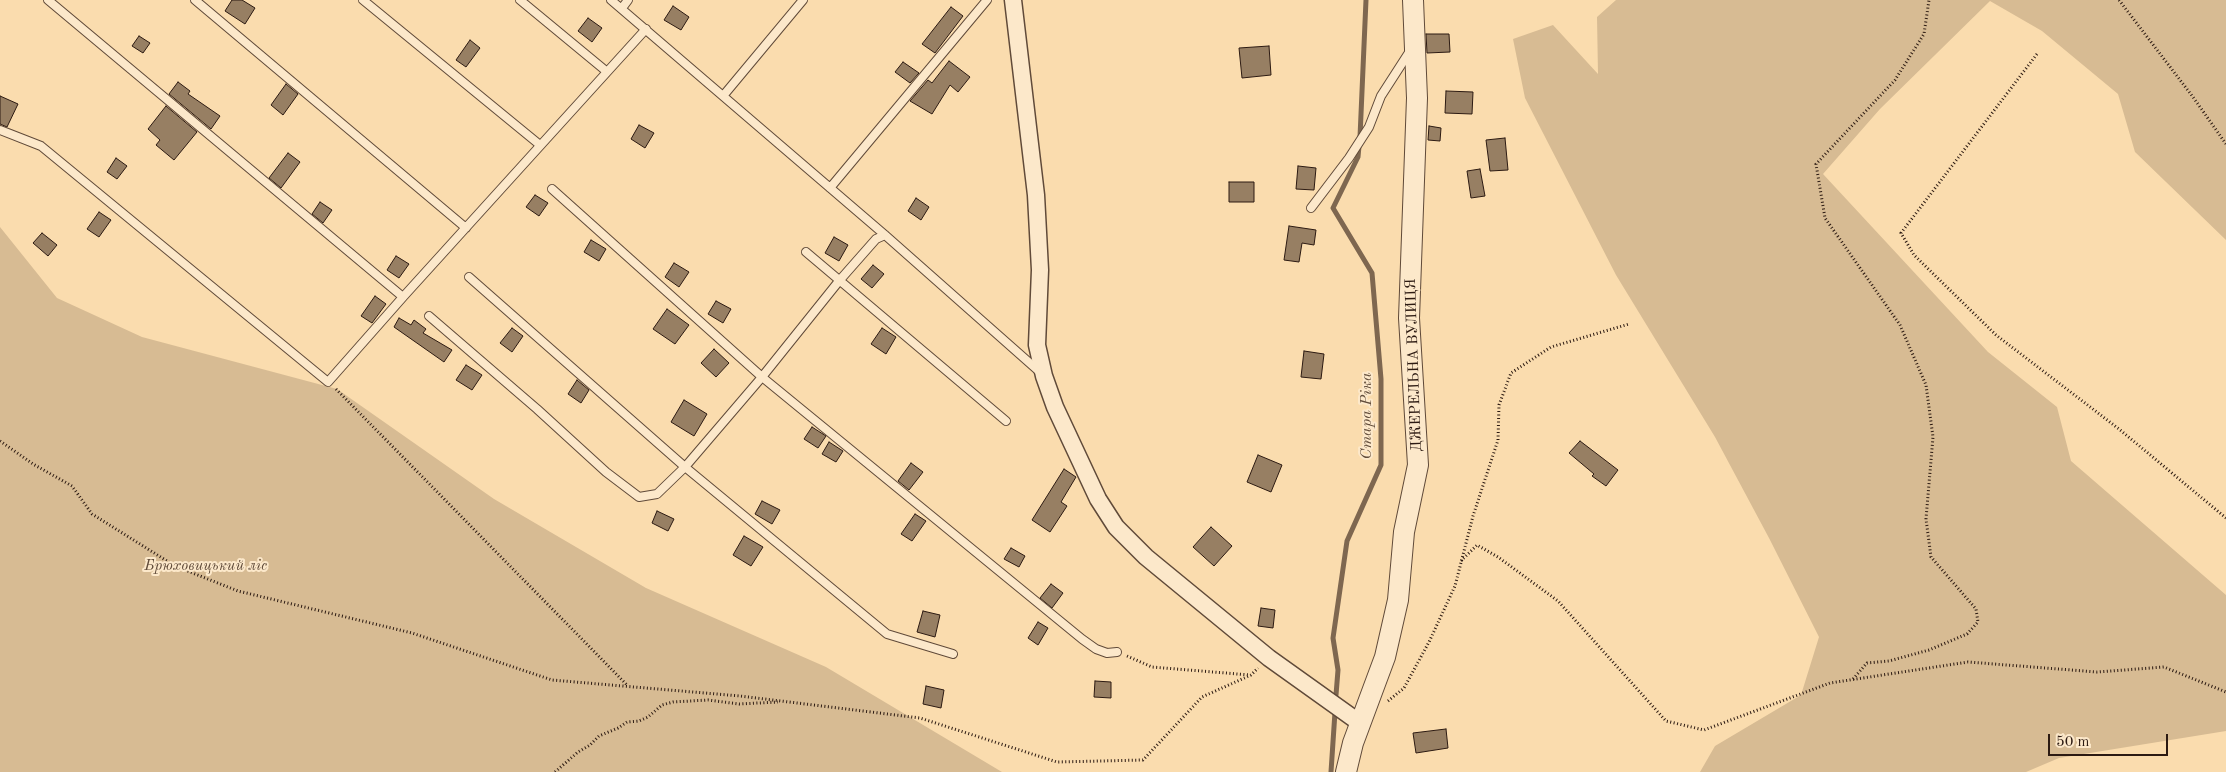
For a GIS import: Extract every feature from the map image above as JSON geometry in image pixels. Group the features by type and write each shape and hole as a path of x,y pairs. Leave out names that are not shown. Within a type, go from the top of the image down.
{"street":[{"path":"1013,0 1036,195 1040,270 1037,345 1044,376 1056,407 1098,499 1116,527 1146,557 1269,658 1354,718"},
{"name":"ДЖЕРЕЛЬНА ВУЛИЦЯ","path":"1346,772 1354,718 1385,657 1398,600 1404,532 1418,465 1410,318 1417,98 1413,0"}],"lane":[{"path":"48,0 403,297"},
{"path":"195,0 466,228"},
{"path":"363,0 540,145"},
{"path":"520,0 606,71"},
{"path":"611,0 885,235 1044,376"},
{"path":"622,8 628,0"},
{"path":"724,96 804,0"},
{"path":"830,188 988,0"},
{"path":"0,130 41,146 328,382 606,71 646,29"},
{"path":"1311,208 1349,158 1369,126 1381,96 1415,43"},
{"path":"552,188 762,377 1082,640 1096,649 1107,653 1117,652"},
{"path":"429,316 538,409 606,472 639,497 657,494 685,467 762,377 839,281 876,239 885,235"},
{"path":"806,252 1006,421"},
{"path":"469,276 685,467 887,634 953,654"}],"path":[{"path":"1853,679 1867,663 1890,661 1929,650 1967,634 1978,622 1976,608 1931,557 1926,520 1933,436 1926,385 1900,326 1825,218 1816,164 1896,80 1924,34 1929,0"},
{"path":"2119,0 2193,97 2226,144"},
{"path":"2037,54 1901,233 1914,256 1996,335 2119,430 2226,518"},
{"path":"1382,706 1404,688 1429,642 1455,586 1473,516 1498,440 1499,405 1512,374 1551,347 1629,324"},
{"path":"328,382 628,686"},
{"path":"0,441 33,464 72,486 92,514 175,566 238,591 412,633 552,680 788,702 920,718 1057,762 1143,760 1202,697 1251,675 1269,658"},
{"path":"1461,561 1477,545 1498,557 1558,600 1666,721 1704,730 1830,683 1968,662 2096,672 2164,667 2226,692"},
{"path":"1117,652 1152,668 1251,675"},
{"path":"555,772 599,736 627,722 639,721 648,717 662,705 673,702 708,700 739,704 788,702"}],"green space":[{"path":"1616,0 2226,0 2226,240 2135,152 2118,94 2042,31 1990,1 1880,109 1823,174 1988,352 2057,407 2071,461 2226,595 2226,731 2059,758 2026,772 1700,772 1715,746 1801,695 1819,637 1715,437 1616,275 1525,98 1513,39 1553,25 1598,74 1597,17"},
{"name":"Брюховицький ліс","path":"0,227 57,298 142,337 337,389 494,499 646,588 826,667 1002,772 0,772"}],"building":[{"path":"232,0 242,0 255,8 245,24 225,11"},
{"path":"673,6 689,17 681,30 664,20"},
{"path":"951,7 963,16 935,53 922,44"},
{"path":"588,18 602,28 592,42 578,31"},
{"path":"1426,34 1449,34 1450,52 1427,53"},
{"path":"139,36 150,43 143,53 132,46"},
{"path":"470,40 480,48 466,67 456,60"},
{"path":"1269,46 1271,75 1242,78 1239,48"},
{"path":"949,61 970,77 958,92 950,85 932,114 910,101 928,80 932,83"},
{"path":"903,62 919,73 910,83 895,72"},
{"path":"178,82 190,91 188,94 220,116 211,129 169,94"},
{"path":"286,84 298,94 283,115 271,105"},
{"path":"1446,91 1473,92 1472,114 1445,113"},
{"path":"0,96 18,104 7,127 0,124"},
{"path":"166,106 197,132 174,160 156,145 160,140 148,129"},
{"path":"639,125 654,133 645,148 631,139"},
{"path":"1429,126 1441,128 1440,141 1428,140"},
{"path":"1505,138 1508,170 1490,171 1486,140"},
{"path":"288,153 300,162 281,188 269,178"},
{"path":"116,158 127,166 117,179 107,172"},
{"path":"1298,166 1316,168 1314,190 1296,189"},
{"path":"1480,169 1485,196 1471,198 1467,171"},
{"path":"1229,182 1254,182 1254,202 1229,202"},
{"path":"535,195 548,203 539,216 526,207"},
{"path":"916,198 929,207 921,220 908,211"},
{"path":"320,202 332,210 323,223 312,214"},
{"path":"99,212 111,220 99,237 87,229"},
{"path":"1289,226 1316,230 1314,245 1302,243 1299,262 1284,260"},
{"path":"42,233 57,245 48,256 33,243"},
{"path":"834,237 848,245 839,261 825,253"},
{"path":"591,240 606,249 599,261 584,252"},
{"path":"396,256 409,264 399,278 387,270"},
{"path":"674,263 689,272 679,287 665,277"},
{"path":"873,265 884,274 872,288 861,279"},
{"path":"375,296 386,304 372,323 361,316"},
{"path":"716,301 731,309 723,323 708,314"},
{"path":"667,309 689,325 675,344 653,329"},
{"path":"399,318 411,325 414,320 426,329 423,333 452,350 444,362 394,327"},
{"path":"512,328 523,336 512,352 500,343"},
{"path":"882,328 896,337 886,354 871,344"},
{"path":"714,349 729,363 716,377 701,363"},
{"path":"1304,351 1324,354 1321,379 1301,377"},
{"path":"466,365 482,375 472,390 456,380"},
{"path":"577,380 589,390 581,403 568,394"},
{"path":"684,400 707,414 694,436 671,422"},
{"path":"812,427 826,436 818,448 804,439"},
{"path":"1580,441 1618,470 1606,486 1592,476 1594,474 1569,453"},
{"path":"829,442 843,451 836,462 822,454"},
{"path":"1258,455 1282,465 1271,492 1247,482"},
{"path":"911,463 923,472 909,490 898,481"},
{"path":"1064,469 1076,477 1061,502 1067,506 1050,532 1032,520"},
{"path":"762,501 780,510 772,524 755,514"},
{"path":"657,511 674,519 668,531 652,523"},
{"path":"915,514 926,521 912,541 901,534"},
{"path":"1211,527 1232,546 1214,566 1193,547"},
{"path":"744,536 763,547 751,566 733,555"},
{"path":"1011,548 1025,556 1019,567 1004,559"},
{"path":"1051,584 1063,593 1052,608 1040,598"},
{"path":"1261,608 1275,610 1273,628 1258,626"},
{"path":"923,611 940,615 935,637 917,632"},
{"path":"1038,622 1048,628 1038,645 1028,638"},
{"path":"1095,681 1111,682 1111,698 1094,697"},
{"path":"926,686 944,690 941,708 923,704"},
{"path":"1446,729 1448,748 1416,753 1413,733"}],"waterway":[{"name":"Стара Ріка","path":"1360,137 1366,0"},
{"name":"Стара Ріка","path":"1336,695 1338,670 1333,638 1347,541 1381,465 1381,379 1372,273 1333,208 1358,157 1359,146"},
{"name":"Стара Ріка","path":"1331,772 1335,712"}]}
